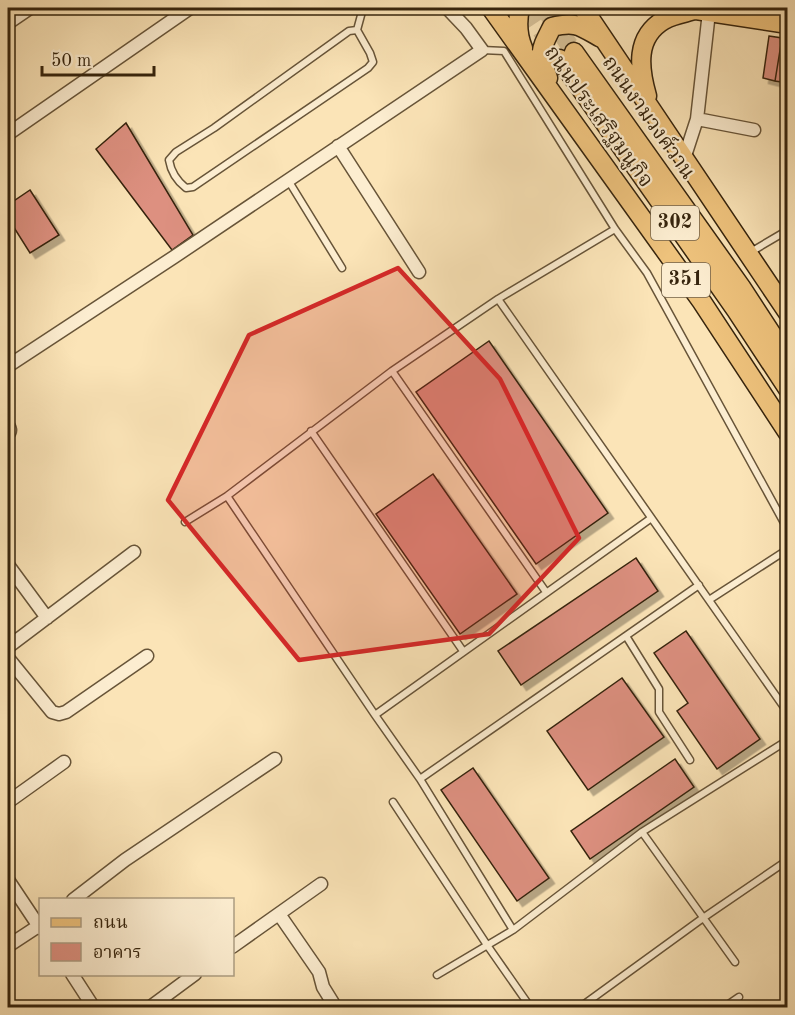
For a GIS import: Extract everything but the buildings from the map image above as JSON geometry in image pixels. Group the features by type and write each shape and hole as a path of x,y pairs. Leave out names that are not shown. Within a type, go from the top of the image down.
{"main road":[{"name":"ถนนประเสริฐมนูกิจ","path":"491,8 702,302 788,433"},
{"path":"500,8 508,31"},
{"path":"520,8 518,37 526,56"},
{"path":"583,8 788,313"},
{"path":"652,112 642,75 640,57 650,31 665,19 694,9 788,24"},
{"path":"757,9 788,14"},
{"path":"554,94 540,61 541,48 552,27 569,23 605,41"},
{"name":"ถนนงามวงศ์วาน","path":"788,359 741,287 567,56 788,389"}],"street":[{"path":"8,22 30,8"},
{"path":"8,134 190,8"},
{"path":"8,366 482,50 447,8"},
{"path":"684,159 697,119 694,9"},
{"path":"697,119 754,130"},
{"path":"338,146 419,272"},
{"path":"8,647 134,552"},
{"path":"8,565 47,618"},
{"path":"8,658 52,712 59,714 66,712 147,656"},
{"path":"76,898 125,860 275,759"},
{"path":"8,802 64,762"},
{"path":"8,880 39,925"},
{"path":"234,946 321,884"},
{"path":"279,914 319,972 323,987 336,1008"},
{"path":"8,946 39,927"},
{"path":"73,976 94,1008"},
{"path":"149,1008 194,976"}],"lane":[{"path":"357,30 349,31 214,128 176,152 169,160 170,169 180,183 186,188 193,187 368,68 373,62 357,30 363,8"},
{"path":"482,50 504,51 615,229 647,273 788,530"},
{"path":"288,180 342,268"},
{"path":"185,522 227,496 392,371 498,298 615,229"},
{"path":"748,253 788,230"},
{"path":"498,298 650,519 788,713"},
{"path":"392,371 546,592"},
{"path":"8,419 13,430 8,439"},
{"path":"311,431 463,651"},
{"path":"227,496 420,779 513,930"},
{"path":"375,715 650,519"},
{"path":"709,600 788,549"},
{"path":"420,779 699,585"},
{"path":"626,636 659,690 659,712 690,760"},
{"path":"436,975 513,930 642,832 788,740"},
{"path":"393,802 531,1008"},
{"path":"642,832 735,962"},
{"path":"579,1008 788,860"},
{"path":"723,1008 739,997"}],"highlighted area":[{"path":"398,268 500,379 579,538 489,634 299,660 168,500 249,335"}],"tunnel":[{"path":"526,8 560,59"},
{"path":"544,8 574,52"}]}
